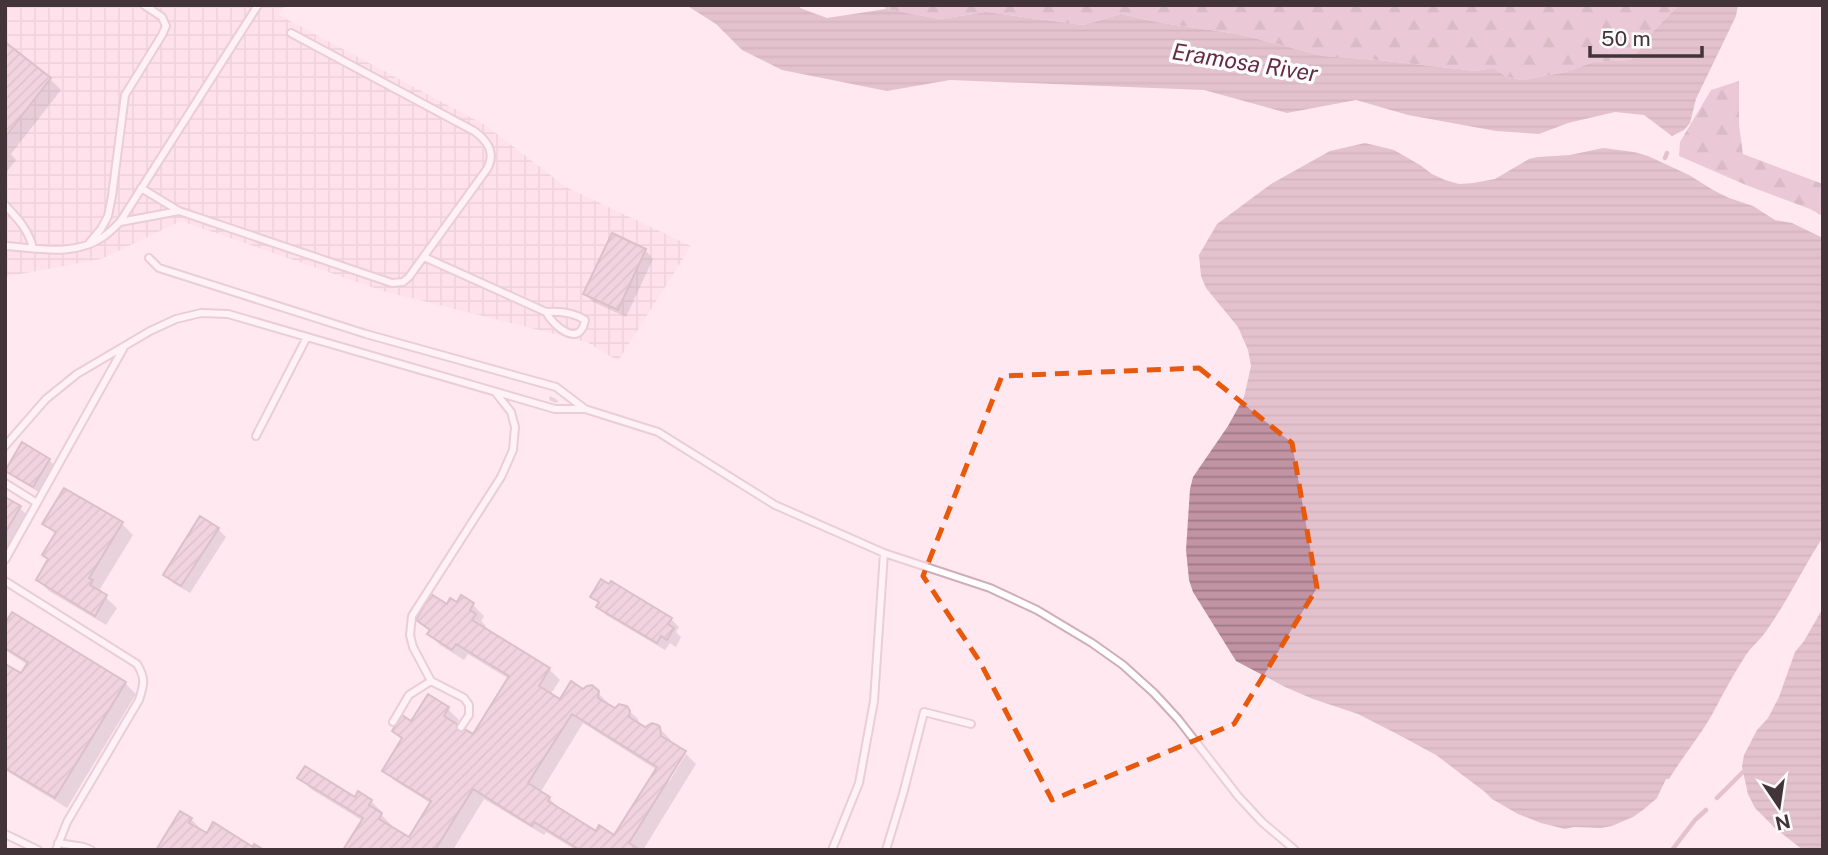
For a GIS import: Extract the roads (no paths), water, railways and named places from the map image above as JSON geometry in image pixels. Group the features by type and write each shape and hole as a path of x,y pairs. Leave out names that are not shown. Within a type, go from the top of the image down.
{"lane":[{"path":"89,244 107,216 113,196 125,95 166,26 162,17 144,5"},
{"path":"5,246 71,249 103,238 120,222 258,5"},
{"path":"141,188 180,211 392,283 403,282 409,277 491,162 492,154 486,141 463,125 291,33"},
{"path":"5,205 23,223 30,234 33,248"},
{"path":"120,222 180,211"},
{"path":"424,257 545,312 576,315 585,320 585,325 577,334 564,332 545,312"},
{"path":"149,258 159,268 353,330 556,387 585,409"},
{"path":"5,446 46,399 77,374 150,331 176,319 201,313 229,314 555,409 585,409 658,432 775,505 884,553 990,588 1037,610 1092,643 1123,665 1154,694 1178,719 1238,796 1262,822 1295,850"},
{"path":"256,436 307,337"},
{"path":"5,560 124,348"},
{"path":"461,727 468,715 469,705 464,698 431,681 413,647 410,635 412,617 501,477 513,450 515,427 511,412 494,391"},
{"path":"5,483 37,503"},
{"path":"832,850 859,783 873,709 884,553"},
{"path":"5,581 137,664 143,674 144,684 139,700 67,822 57,847 84,847 91,850"},
{"path":"393,722 409,695 431,681"},
{"path":"886,850 924,712 971,724"},
{"path":"5,834 38,850"}],"water":[{"name":"Eramosa River","path":"686,5 799,5 800,8 827,18 886,9 940,19 986,12 1083,25 1121,14 1238,34 1323,56 1476,71 1493,68 1507,77 1522,80 1566,72 1593,62 1631,60 1656,28 1679,5 1738,5 1736,16 1696,99 1690,123 1684,130 1672,136 1644,115 1615,112 1568,123 1539,134 1496,131 1408,115 1356,100 1287,113 1204,90 950,80 887,91 782,70 742,50 716,24"},
{"path":"1365,143 1394,150 1432,174 1459,184 1495,179 1529,159 1538,157 1570,155 1603,148 1634,152 1689,175 1729,198 1753,206 1775,220 1792,223 1823,238 1823,537 1775,619 1746,655 1709,720 1669,779 1666,779 1657,798 1633,817 1612,826 1565,829 1518,814 1492,799 1436,755 1358,714 1285,687 1236,661 1193,592 1186,550 1193,477 1244,397 1251,366 1248,350 1238,327 1206,288 1201,276 1199,255 1217,224 1271,184 1330,151"},
{"path":"1823,608 1823,850 1803,850 1755,808 1748,794 1742,767 1744,755 1757,730 1768,718 1779,697 1795,652"}],"waterway":[{"path":"1665,158 1667,153"},
{"path":"1717,798 1743,772"},
{"path":"1672,850 1706,810"}]}
